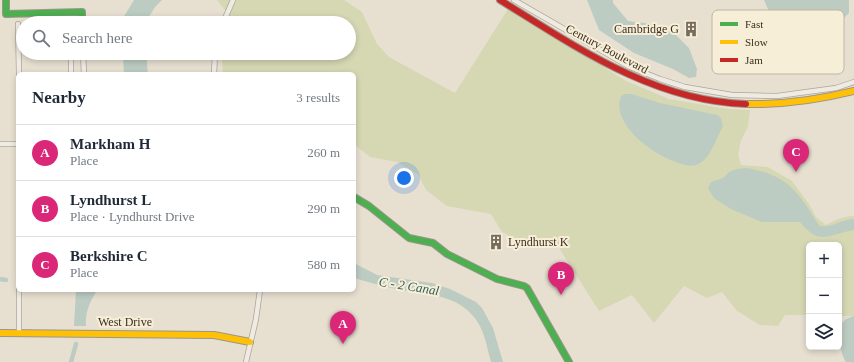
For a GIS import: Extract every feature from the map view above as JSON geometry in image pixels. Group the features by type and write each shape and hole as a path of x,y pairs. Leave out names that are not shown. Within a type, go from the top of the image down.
{"street":[{"path":"6,0 6,14 82,12 82,16"},
{"path":"226,16 233,0"},
{"name":"Century Boulevard","path":"500,0 627,74 658,87 683,94 734,103 775,105 854,91"},
{"name":"Century Boulevard","path":"514,0 630,67 660,79 685,86 732,95 777,96 836,88 854,82"},
{"path":"19,60 19,72"},
{"path":"70,60 71,72"},
{"path":"83,60 84,72"},
{"path":"214,72 215,60"},
{"path":"0,144 16,144"},
{"path":"356,198 409,238 418,242 435,244 447,254 497,279 527,288 569,362"},
{"path":"19,292 19,333"},
{"path":"246,362 256,319 260,292"},
{"name":"West Drive","path":"0,333 214,335 250,342"}],"green space":[{"path":"217,0 344,0 362,12 377,44 389,57 455,93 508,9 626,81 669,99 728,109 750,110 748,127 741,140 738,155 741,165 768,167 792,181 809,204 816,217 826,225 833,221 854,216 854,316 842,316 842,242 806,242 806,315 785,315 778,326 760,325 737,311 722,292 707,298 684,286 654,323 632,295 599,311 556,243 524,244 502,232 491,214 447,206 426,190 418,174 397,162 370,157 356,146 356,72 223,72 222,60 356,60 356,16 230,16"}],"water":[{"path":"134,0 162,0 149,16 124,16"},
{"path":"587,0 613,0 613,3 628,21 653,24 676,35 689,48 697,69 696,77 689,78 673,69 634,53 599,30"},
{"path":"764,0 849,0 849,13 844,18 844,10 768,10"},
{"path":"123,60 147,60 148,72 124,72"},
{"path":"631,94 660,103 717,115 721,118 723,126 706,159 699,164 691,166 683,164 662,156 643,143 627,126 622,116 619,106 621,96"},
{"path":"746,168 774,176 789,185 802,199 820,226 829,226 845,220 854,219 854,230 831,236 819,237 807,230 800,222 762,222 731,209 714,198 708,188 711,182 723,178 729,172"},
{"name":"C - 2 Canal","path":"356,264 377,275 432,283 450,289 476,302 482,308 493,328 503,362 491,362 480,326 470,312 461,305 451,300 430,294 380,285 356,279"},
{"path":"76,292 96,292 89,304 86,326 74,326"},
{"path":"854,316 854,362 846,362 842,350 842,323 848,318"}],"waterway":[{"path":"0,279 6,280"},
{"path":"71,362 76,344"}],"traffic: fast":[{"path":"6,0 6,14 82,12 82,16"},
{"path":"356,198 369,206 409,238 433,243 447,254 497,279 527,288 569,362"}],"traffic: slow":[{"path":"746,104 773,104 800,101 854,91"},
{"path":"0,333 214,335 250,342"}],"traffic: jam":[{"path":"500,0 587,53 647,82 679,93 712,101 746,104"}],"place":[{"name":"Cambridge G","path":"691,29"},
{"name":"Berkshire C","path":"796,172"},
{"name":"Lyndhurst K","path":"496,242"},
{"name":"Lyndhurst L","path":"561,295"},
{"name":"Markham H","path":"343,344"}]}
